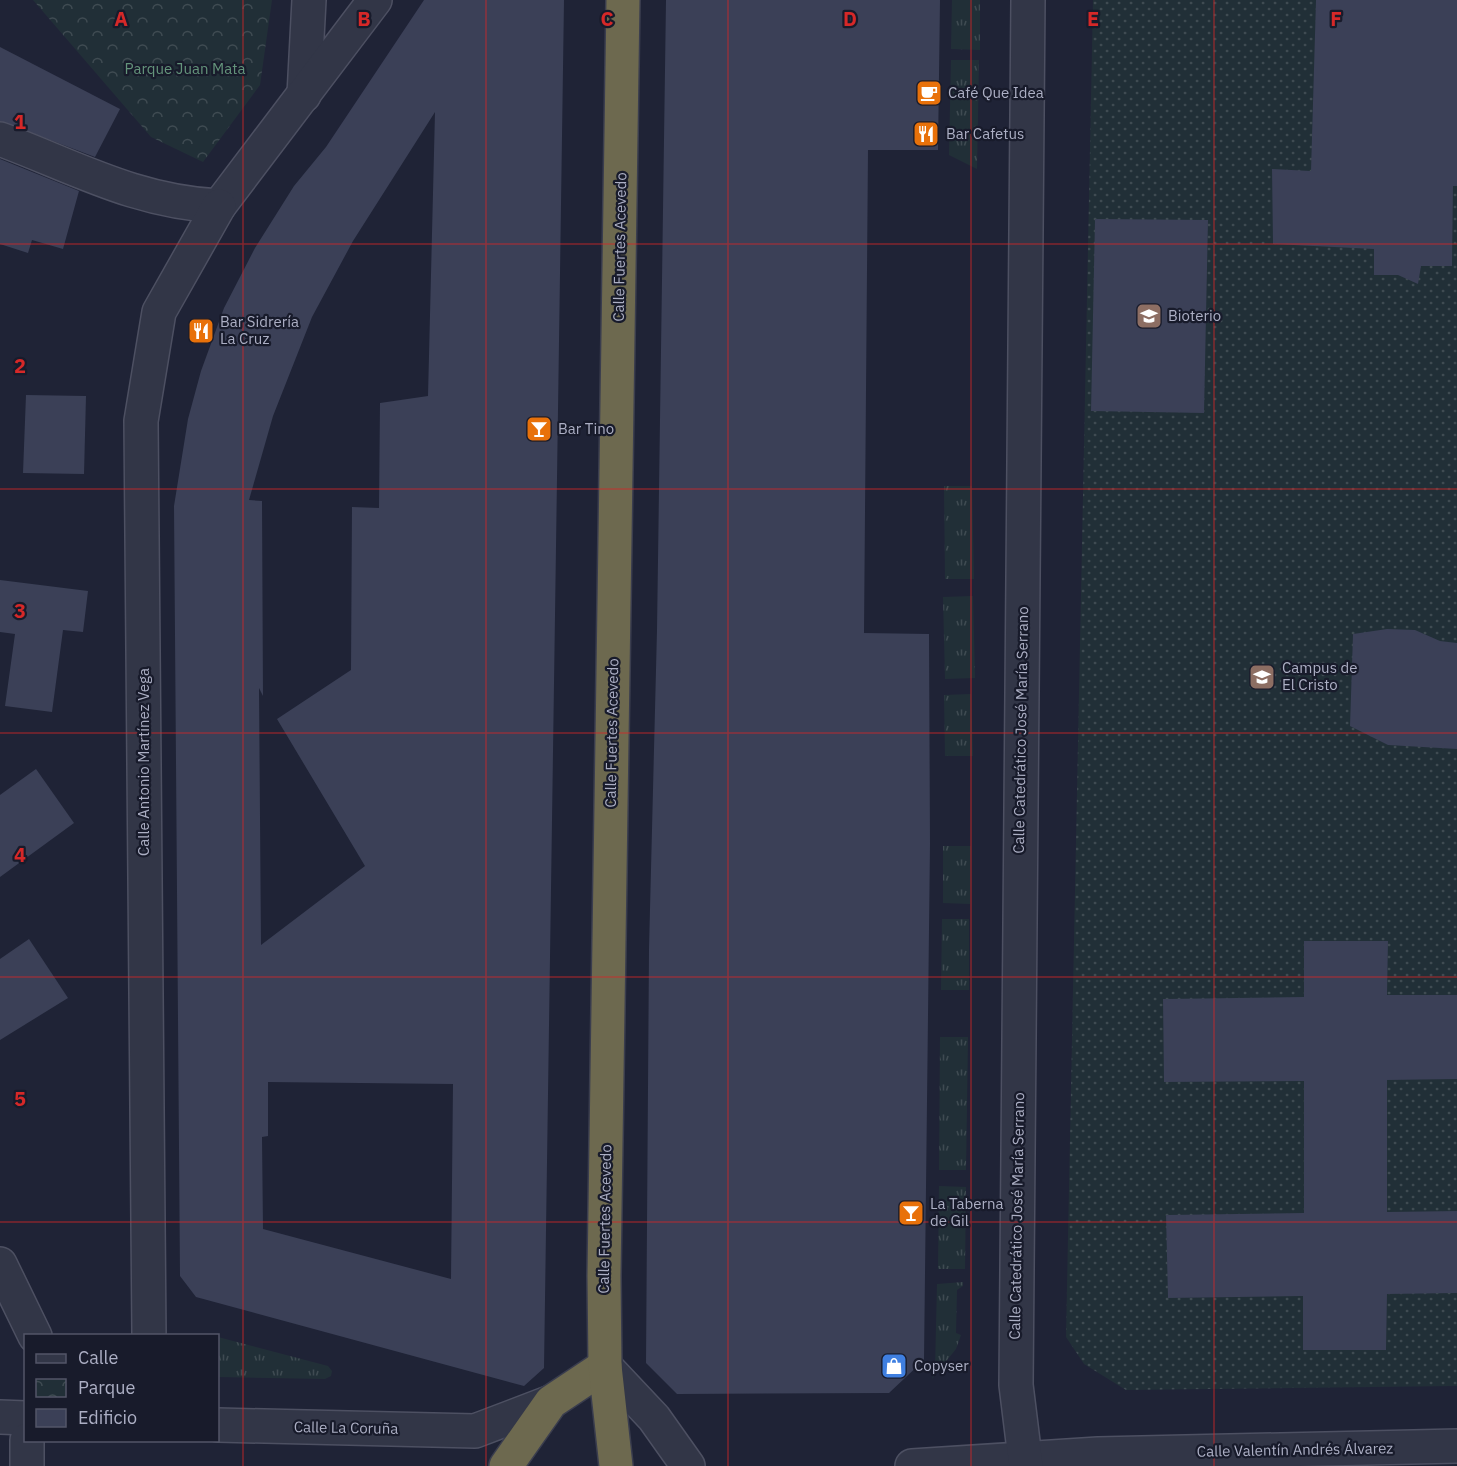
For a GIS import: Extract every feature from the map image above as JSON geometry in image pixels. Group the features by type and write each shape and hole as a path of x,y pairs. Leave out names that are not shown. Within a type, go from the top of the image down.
{"highway":[{"name":"Calle Fuertes Acevedo","path":"616,1466 605,1366 604,1264 623,0"},
{"path":"506,1466 551,1402 605,1366"}],"street":[{"path":"304,95 309,0"},
{"name":"Calle Antonio Martínez Vega","path":"149,1334 141,421 159,312 219,206 375,0"},
{"name":"Calle Catedrático José María Serrano","path":"1025,1463 1016,1385 1028,0"},
{"path":"0,138 140,195 182,204 219,206"},
{"path":"0,1264 35,1334"},
{"path":"605,1366 654,1418 688,1466"},
{"name":"Calle La Coruña","path":"219,1425 475,1431 551,1402"},
{"path":"0,1417 24,1418"},
{"path":"475,1431 506,1466"},
{"path":"27,1442 27,1466"},
{"name":"Calle Valentín Andrés Álvarez","path":"912,1466 1025,1463 1098,1454 1457,1446"}],"green space":[{"name":"Parque Juan Mata","path":"33,0 272,0 260,85 203,162 151,137"},
{"path":"952,0 980,0 980,50 951,49"},
{"name":"Campus de El Cristo","path":"1093,0 1457,0 1457,1386 1126,1390 1084,1364 1066,1337"},
{"path":"951,60 979,60 977,169 949,155"},
{"path":"944,486 972,486 974,579 945,579"},
{"path":"973,596 975,678 945,679 943,597"},
{"path":"971,694 973,756 945,756 944,695"},
{"path":"943,846 971,846 970,904 943,903"},
{"path":"942,919 969,919 969,990 941,990"},
{"path":"940,1037 968,1037 966,1170 939,1170"},
{"path":"939,1186 966,1187 965,1269 938,1269"},
{"path":"963,1282 963,1286 957,1290 956,1333 961,1335 956,1349 932,1379 935,1370 937,1284"},
{"path":"219,1337 328,1366 332,1371 331,1376 325,1379 219,1377"}],"building":[{"path":"424,0 564,0 544,1368 524,1386 196,1297 180,1276 174,506 188,419 201,371 224,308 255,248 294,186 326,147","holes":["435,112 428,396 380,403 379,508 352,507 351,670 277,719 365,866 261,945 259,688 263,696 262,501 249,500 273,416 312,317 353,241","268,1082 453,1084 451,1279 263,1229 262,1137 268,1136"]},
{"path":"666,0 940,0 938,150 868,150 864,633 929,634 930,844 924,1360 889,1393 677,1394 646,1363 649,949 657,630"},
{"path":"1316,0 1457,0 1457,186 1453,186 1452,266 1421,266 1418,284 1398,275 1374,275 1374,249 1273,244 1272,169 1311,171"},
{"path":"0,47 120,109 95,157 0,121"},
{"path":"0,159 79,191 63,249 32,240 28,253 0,244"},
{"name":"Bioterio","path":"1095,219 1208,220 1204,413 1091,411"},
{"path":"26,395 86,396 84,474 23,473"},
{"path":"0,580 88,591 83,632 63,630 52,712 5,706 15,634 0,632"},
{"path":"1387,629 1415,630 1440,641 1457,643 1457,749 1388,745 1350,726 1353,634"},
{"path":"36,769 74,823 0,877 0,795"},
{"path":"29,939 68,998 0,1040 0,959"},
{"path":"1304,941 1388,941 1387,995 1457,995 1457,1079 1387,1080 1387,1212 1457,1211 1457,1293 1387,1294 1386,1350 1303,1350 1303,1296 1168,1298 1166,1215 1304,1213 1304,1081 1164,1082 1163,999 1304,997"}],"place":[{"name":"Café Que Idea","path":"929,93"},
{"name":"Bar Cafetus","path":"926,134"},
{"name":"Bioterio","path":"1149,316"},
{"name":"Bar Sidrería La Cruz","path":"201,331"},
{"name":"Bar Tino","path":"539,429"},
{"name":"Campus de El Cristo","path":"1262,677"},
{"name":"La Taberna de Gil","path":"911,1213"},
{"name":"Copyser","path":"894,1366"}]}
